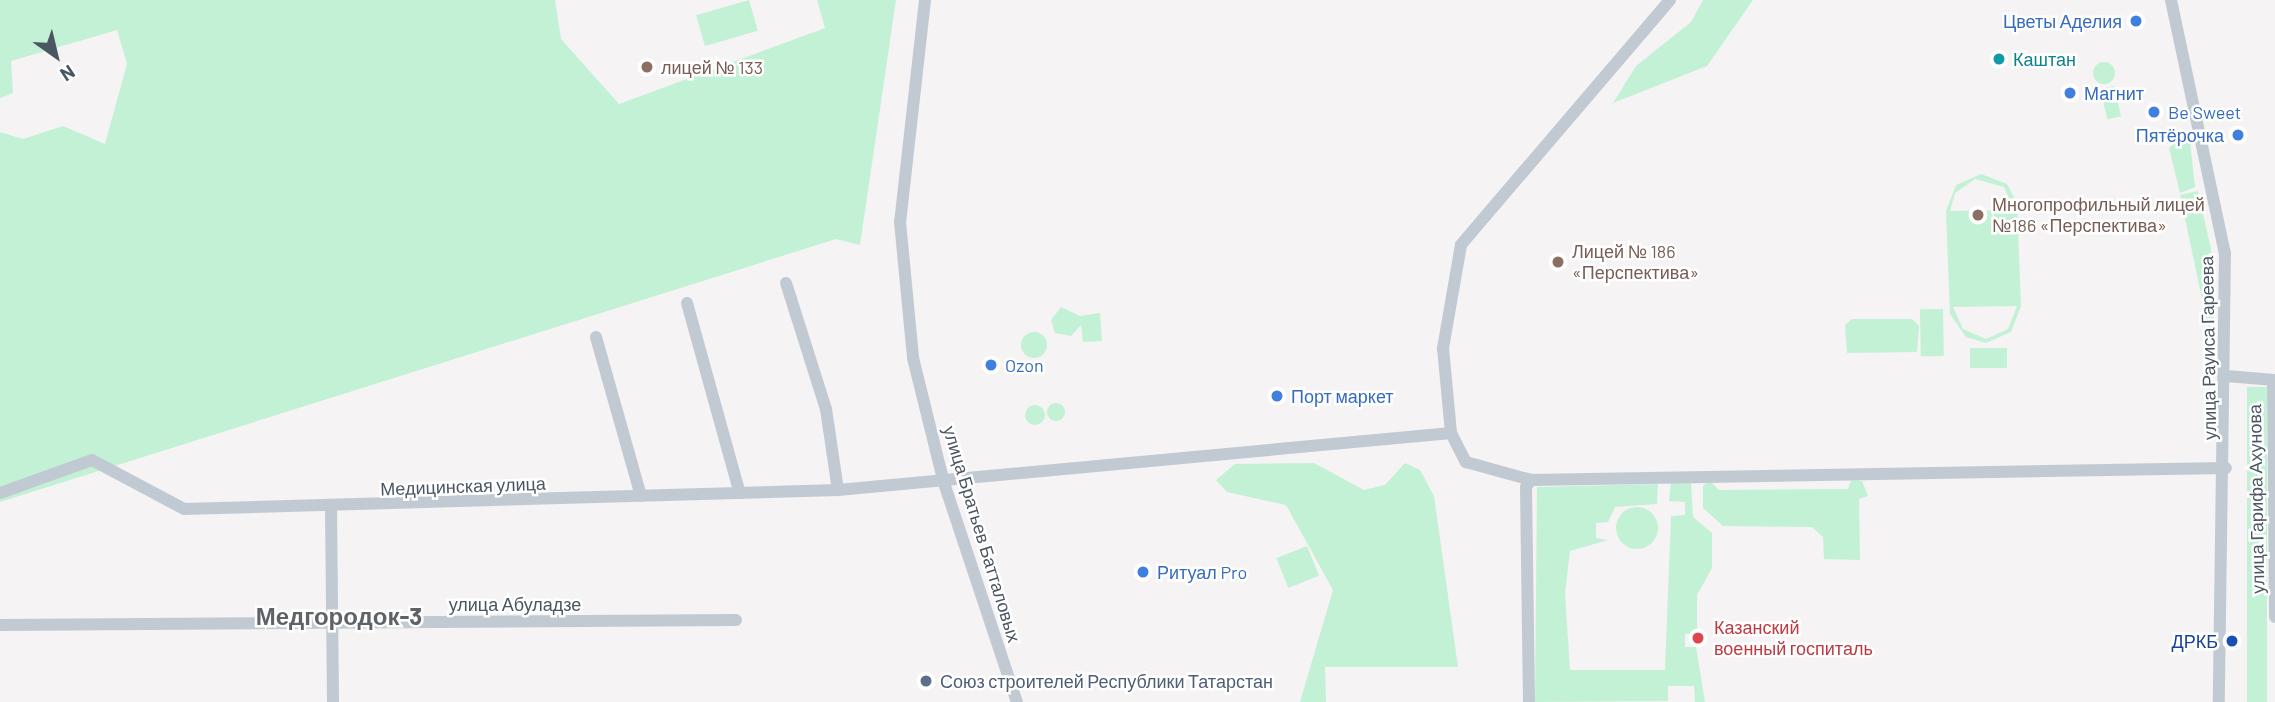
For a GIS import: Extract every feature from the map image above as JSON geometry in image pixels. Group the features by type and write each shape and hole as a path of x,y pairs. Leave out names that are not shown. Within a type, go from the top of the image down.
{"street":[{"name":"улица Братьев Батталовых","path":"925,0 900,222 913,358 944,483 1017,702"},
{"path":"1670,0 1461,245 1443,348 1451,433 1458,453 1474,468 1531,480 2226,468"},
{"name":"улица Рауиса Гареева","path":"2171,0 2225,253 2226,468 2219,702"},
{"path":"786,283 826,409 838,490"},
{"path":"687,303 739,490"},
{"path":"596,337 641,496"},
{"path":"2226,376 2274,380"},
{"name":"улица Гарифа Ахунова","path":"2274,380 2275,617"},
{"name":"Медицинская улица","path":"0,493 92,460 184,509 331,509 739,490 838,490 944,483 1451,433"},
{"path":"1529,702 1526,486 1531,480"},
{"path":"331,509 333,702"},
{"name":"улица Абуладзе","path":"0,625 736,620"}],"green space":[{"path":"0,0 555,0 561,39 619,104 825,28 817,0 896,0 860,245 836,239 0,502 0,132 23,139 63,126 105,144 127,64 117,30 11,61 13,93 0,98"},
{"path":"749,0 758,31 705,46 696,15"},
{"path":"1703,0 1753,0 1707,66 1613,103 1636,66 1691,22"},
{"path":"2104,62 2112,65 2115,73 2112,81 2104,84 2096,81 2093,73 2096,65"},
{"path":"2114,86 2121,116 2107,119 2100,89"},
{"path":"2177,141 2190,141 2195,187 2180,193 2169,148"},
{"path":"1981,174 2007,184 2017,203 2021,306 2011,332 1986,343 1966,337 1950,314 1946,211 1956,185","holes":["1975,179 2004,187 2014,210 1950,211 1955,193","2017,306 2008,329 1986,339 1963,329 1953,307"]},
{"path":"2198,191 2212,254 2214,355 2180,195"},
{"path":"1061,307 1080,316 1100,313 1102,341 1083,342 1081,325 1071,336 1055,333 1051,320"},
{"path":"1920,309 1943,309 1944,356 1921,356"},
{"path":"1852,319 1912,319 1919,326 1917,352 1847,353 1845,325"},
{"path":"1034,332 1043,336 1047,345 1043,354 1034,358 1025,354 1021,345 1025,336"},
{"path":"1970,348 2007,348 2007,368 1970,368"},
{"path":"2247,387 2267,387 2267,702 2247,702"},
{"path":"1056,403 1062,406 1065,412 1062,418 1056,421 1050,418 1047,412 1050,406"},
{"path":"1031,405 1039,405 1045,415 1039,425 1031,425 1025,419 1025,411"},
{"path":"1314,463 1364,490 1385,485 1405,463 1420,470 1434,496 1458,667 1325,667 1326,702 1300,702 1333,590 1286,505 1227,492 1216,480 1235,464"},
{"path":"1709,480 1719,490 1848,489 1851,480 1862,481 1868,496 1859,499 1860,560 1824,559 1823,537 1812,527 1723,526 1703,508 1703,486"},
{"path":"1671,482 1691,483 1693,517 1712,533 1712,568 1697,595 1697,633 1685,634 1685,647 1696,647 1705,702 1695,702 1694,686 1668,686 1668,701 1535,702 1537,487 1658,484 1657,504 1615,507 1608,522 1596,523 1596,538 1608,540 1570,551 1565,593 1570,670 1665,670 1671,516 1685,515 1685,502 1669,501"},
{"path":"1637,507 1652,513 1658,528 1652,543 1637,549 1622,543 1616,528 1622,513"},
{"path":"1307,546 1319,576 1288,588 1276,558"}],"place":[{"name":"Цветы Аделия","path":"2136,21"},
{"name":"Каштан","path":"1999,59"},
{"name":"лицей № 133","path":"647,67"},
{"name":"Магнит","path":"2070,93"},
{"name":"Be Sweet","path":"2154,112"},
{"name":"Пятёрочка","path":"2238,135"},
{"name":"Многопрофильный лицей №186 «Перспектива»","path":"1978,215"},
{"name":"Лицей № 186 «Перспектива»","path":"1558,262"},
{"name":"Ozon","path":"991,365"},
{"name":"Порт маркет","path":"1277,396"},
{"name":"Ритуал Pro","path":"1143,572"},
{"name":"Казанский военный госпиталь","path":"1698,638"},
{"name":"ДРКБ","path":"2232,641"},
{"name":"Союз строителей Республики Татарстан","path":"926,681"}],"district":[{"name":"Медгородок-3","path":"339,616"}]}
